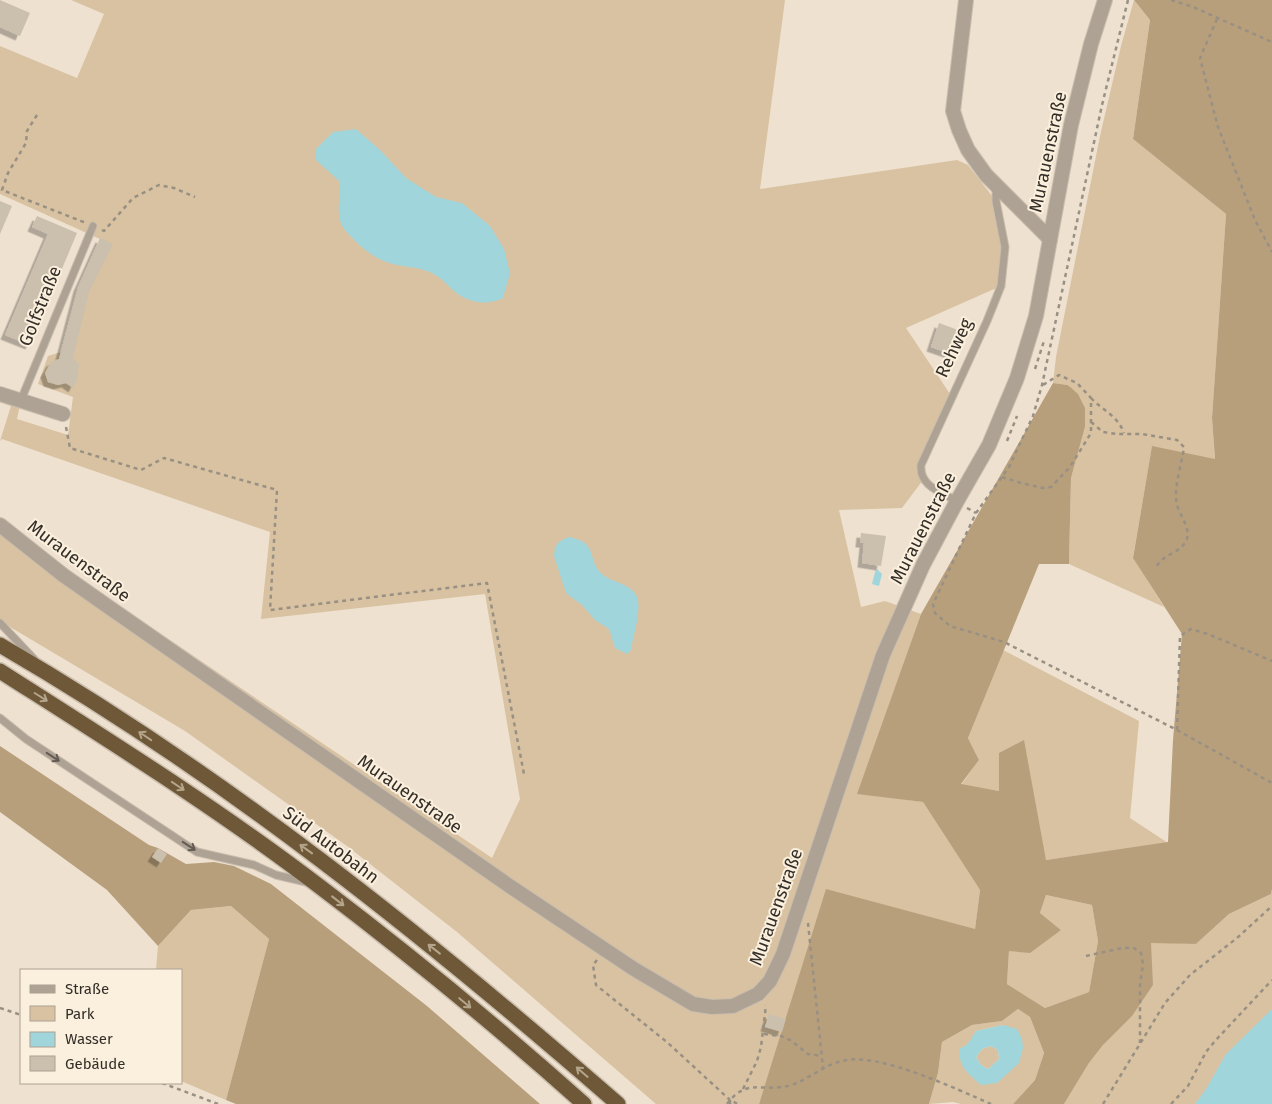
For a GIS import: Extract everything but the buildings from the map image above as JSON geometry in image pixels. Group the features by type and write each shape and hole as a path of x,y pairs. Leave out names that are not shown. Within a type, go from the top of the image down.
{"highway":[{"name":"Süd Autobahn","path":"0,645 44,671 243,802 332,868 473,979 618,1104"},
{"path":"0,672 128,752 319,885 423,968 584,1104"}],"street":[{"path":"966,0 953,111 959,130 968,150 986,175 1050,239"},
{"name":"Murauenstraße","path":"0,525 71,581 605,950 667,990 693,1004 712,1007 733,1006 758,994 770,981 783,954 883,655 923,565 989,445 1017,378 1036,316 1071,125 1091,44 1105,0"},
{"path":"0,394 63,414"}],"lane":[{"name":"Rehweg","path":"957,501 923,480 920,473 921,465 987,322 1001,286 1005,246 996,201 996,192 999,188"},
{"name":"Golfstraße","path":"22,400 93,226"},
{"path":"0,623 44,671"},
{"path":"0,718 26,739 197,852 254,865 276,875 319,885"}],"path":[{"path":"1128,0 1102,105 1042,385 1033,416 1009,467 976,513 933,604 935,613 950,626 1004,642 1177,730 1272,783"},
{"path":"1171,0 1193,7 1272,42"},
{"path":"1217,19 1200,58 1218,127 1255,220 1272,252"},
{"path":"37,116 27,131 26,143 8,172 2,190 104,231 133,198 159,185 174,188 195,197"},
{"path":"1042,385 1059,375 1077,383 1090,398 1116,419 1122,426 1124,433"},
{"path":"1002,477 1021,484 1042,488 1051,486 1070,467 1091,433 1090,398"},
{"path":"63,414 70,448 141,470 164,458 277,490 270,610 487,583 524,774"},
{"path":"1091,422 1104,432 1142,434 1177,440 1184,447 1178,474 1176,503 1186,528 1187,539 1180,550 1159,562 1157,566"},
{"path":"965,517 969,509 976,513"},
{"path":"1177,730 1180,636 1191,629 1208,634 1272,661"},
{"path":"1103,1104 1165,1003 1190,975 1237,938 1272,906"},
{"path":"808,922 824,1068"},
{"path":"1086,956 1122,948 1134,948 1141,953 1143,964 1140,985 1140,1044"},
{"path":"605,950 593,966 596,985 668,1043 730,1100 738,1104"},
{"path":"1171,1104 1188,1086 1206,1052 1272,980"},
{"path":"729,1104 730,1100 743,1089 757,1061 763,1034 766,1004 758,994"},
{"path":"0,1008 20,1015"},
{"path":"763,1034 781,1036 790,1040 808,1054 822,1056"},
{"path":"743,1089 782,1087 802,1081 824,1068 843,1060 872,1060 925,1076 991,1104"},
{"path":"165,1084 218,1104"}],"green space":[{"path":"71,0 785,0 760,189 957,160 968,165 996,201 1005,247 1001,286 906,328 952,397 921,465 923,480 902,508 839,510 861,607 885,601 921,614 858,793 923,802 980,890 975,929 781,1036 759,1104 656,1104 457,932 347,846 185,731 0,621 0,525 492,858 520,799 485,594 261,619 270,532 2,439 0,441 11,406 0,402 0,394 21,400 17,419 68,435 73,397 38,384 48,356 61,352 78,287 100,239 0,194 0,46 77,78 104,14"},
{"path":"1134,0 1150,20 1133,139 1226,214 1212,418 1215,460 1152,447 1133,557 1164,607 1069,564 1071,478 1085,427 1069,385 1053,383 1056,357 1100,136"},
{"path":"1003,650 1139,721 1130,818 1168,843 1046,860 999,791 961,785 979,760 968,738"},
{"path":"1272,889 1272,1009 1195,1104 1064,1104 1089,1063 1103,1045 1151,942 1196,944 1229,914 1271,894"},
{"path":"1046,895 1092,905 1098,941 1089,992 1045,1008 1007,984 1009,951 1061,930 1040,913"},
{"path":"231,906 269,939 226,1100 182,1081 182,969 156,969 158,946 191,910"},
{"path":"1018,1009 1030,1017 1044,1053 1035,1080 1013,1104 961,1104 953,1102 929,1104 938,1073 942,1042 972,1025 1002,1021","holes":["1003,1025 997,1083 964,1047 970,1042 976,1031"]},
{"path":"991,1046 998,1050 999,1059 988,1069 981,1065 976,1057 982,1049"}],"shaded area":[{"path":"1134,0 1272,0 1271,894 1229,914 1196,944 1151,943 1153,985 1132,1016 1103,1045 1089,1063 1064,1104 1013,1104 1035,1080 1044,1053 1030,1017 1018,1009 1002,1021 972,1025 942,1042 938,1073 929,1104 759,1104 826,889 975,929 980,890 923,802 857,794 921,614 1053,383 1068,385 1078,394 1085,408 1085,427 1071,478 1069,564 1039,564 968,738 979,760 961,784 999,791 999,753 1024,740 1046,860 1168,842 1173,740 1182,634 1133,558 1152,446 1215,459 1212,418 1226,214 1133,139 1150,20","holes":["1046,895 1092,905 1098,941 1089,992 1045,1008 1007,984 1009,951 1030,953 1061,930 1040,913"]},
{"path":"0,746 149,845 186,864 214,862 234,866 271,884 427,1006 540,1104 236,1104 226,1100 269,939 231,906 191,910 158,946 107,890 0,812"}],"water":[{"path":"356,129 380,150 406,178 436,197 462,203 490,226 504,249 510,273 503,298 491,302 471,301 459,295 431,273 379,259 361,246 345,230 339,213 340,182 316,160 316,149 333,132"},
{"path":"568,537 585,543 589,547 597,569 606,577 626,586 637,597 637,623 631,650 627,654 615,648 609,629 595,620 582,605 567,594 554,556 555,547 559,542"},
{"path":"877,569 882,574 879,586 872,584"},
{"path":"1272,1009 1272,1104 1195,1104 1226,1054"},
{"path":"1003,1025 1017,1029 1022,1039 1023,1048 1019,1063 997,1083 981,1085 962,1065 960,1048 968,1044 976,1031","holes":["991,1046 998,1050 999,1059 988,1069 981,1065 976,1057 982,1049"]}]}
